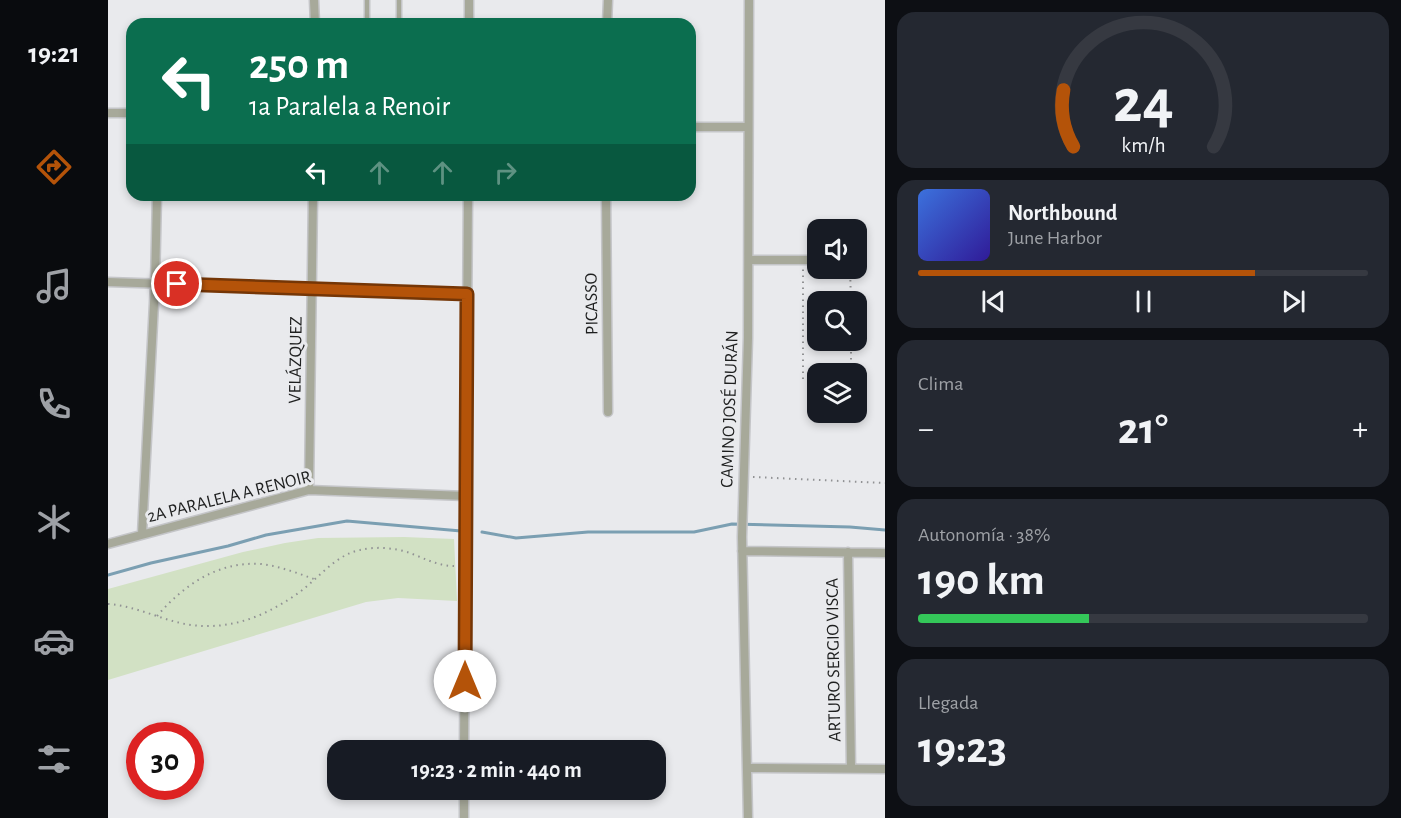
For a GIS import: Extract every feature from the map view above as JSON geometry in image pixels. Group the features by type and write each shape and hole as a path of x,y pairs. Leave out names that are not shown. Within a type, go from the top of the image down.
{"street":[{"path":"314,0 315,18"},
{"path":"469,18 470,0"},
{"path":"607,18 608,0"},
{"name":"CAMINO JOSÉ DURÁN","path":"748,818 742,537 749,260 749,0"},
{"path":"108,113 126,113"},
{"path":"696,128 748,127"},
{"path":"142,534 155,284 157,201"},
{"name":"VELÁZQUEZ","path":"309,490 313,201"},
{"path":"464,740 468,201"},
{"name":"PICASSO","path":"606,201 608,412"},
{"path":"749,260 807,260"},
{"path":"108,282 467,294"},
{"name":"2A PARALELA A RENOIR","path":"108,544 309,490 466,496"},
{"path":"742,551 885,553"},
{"name":"ARTURO SERGIO VISCA","path":"848,552 851,768"},
{"path":"747,768 885,769"},
{"path":"464,800 464,818"}],"lane":[{"path":"367,18 368,0"},
{"path":"399,0 399,18"}],"path":[{"path":"803,260 803,378"},
{"path":"744,476 885,483"},
{"path":"108,603 127,605 191,625 227,626 260,616 301,592 335,562 359,550 380,548 408,552 446,567 466,566"},
{"path":"157,616 169,602 192,583 211,572 233,566 260,564 290,570 314,579"}],"green space":[{"path":"318,538 454,539 457,601 398,598 366,602 108,680 108,589 243,552 285,543"}],"waterway":[{"path":"108,575 266,535 347,521 461,531"},
{"path":"482,532 516,538 588,532 694,532 732,524 885,530"}],"route":[{"path":"177,284 467,294 465,681"}]}
